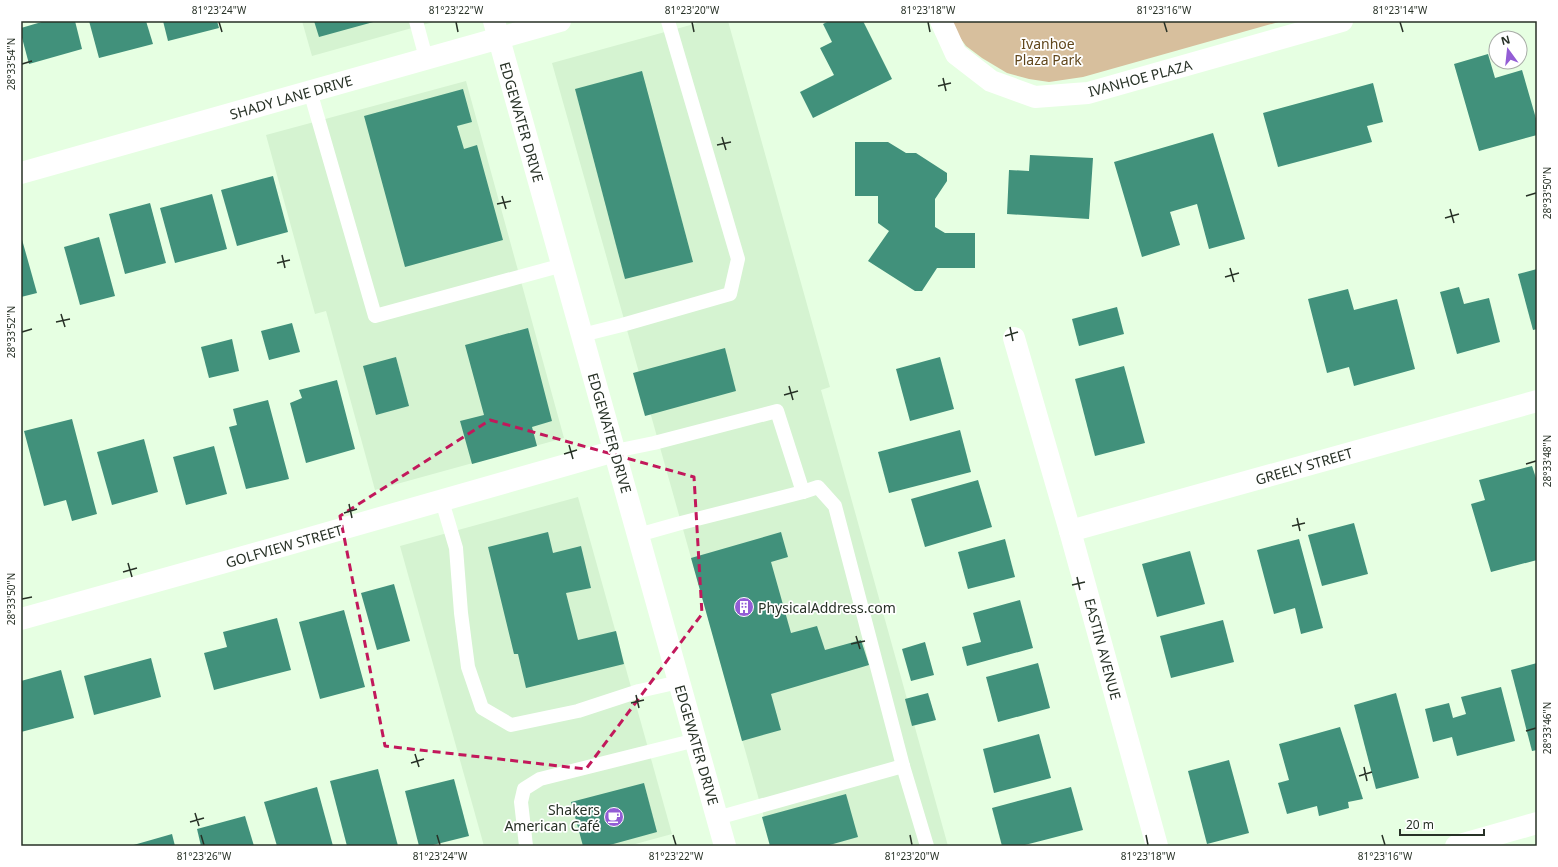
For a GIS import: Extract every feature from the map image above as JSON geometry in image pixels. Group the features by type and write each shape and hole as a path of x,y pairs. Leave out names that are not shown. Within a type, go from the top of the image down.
{"street":[{"name":"SHADY LANE DRIVE","path":"21,174 426,58 496,30 560,21"},
{"name":"IVANHOE PLAZA","path":"941,21 956,54 990,81 1035,97 1088,93 1342,21"},
{"name":"EDGEWATER DRIVE","path":"496,30 725,846"},
{"name":"EASTIN AVENUE","path":"1014,338 1070,531 1157,846"},
{"name":"GREELY STREET","path":"1070,531 1537,401"},
{"name":"GOLFVIEW STREET","path":"21,619 615,451"},
{"path":"1456,846 1537,823"}],"lane":[{"path":"416,21 426,58"},
{"path":"582,335 730,294 738,259 668,21"},
{"path":"310,91 375,316 563,265"},
{"path":"615,451 654,443 777,411 803,492"},
{"path":"638,535 818,487 835,506 903,766 927,846"},
{"path":"442,501 456,548 461,613 468,667 482,708 511,725 578,711 639,691 679,682"},
{"path":"526,846 521,802 524,788 540,779 696,740"},
{"path":"717,818 903,766"}],"highlighted area":[{"path":"490,420 694,477 702,614 586,769 385,746 340,516"}],"shaded area":[{"path":"302,21 437,21 312,56"},
{"path":"705,21 728,21 830,387 821,390 948,846 772,846 552,63"},
{"path":"466,81 564,438 375,490 326,311 315,314 266,135"},
{"path":"578,497 672,834 628,846 484,846 400,546"}],"green space":[{"name":"Ivanhoe Plaza Park","path":"948,21 1282,21 1083,77 1049,82 1029,79 1007,73 982,58 966,46"}],"building":[{"path":"45,21 75,21 82,49 29,64 21,34 21,28"},
{"path":"89,21 146,21 153,44 99,58"},
{"path":"163,21 217,21 219,28 168,41"},
{"path":"314,21 377,21 319,37"},
{"path":"829,21 863,21 892,79 813,118 800,92 834,75 820,48 832,42 823,24"},
{"path":"1488,54 1488,70 1493,70 1495,78 1522,70 1537,122 1537,135 1479,151 1454,64"},
{"path":"642,71 693,262 625,279 575,89"},
{"path":"1373,83 1383,122 1367,126 1372,142 1278,167 1263,113"},
{"path":"463,89 472,122 457,126 464,149 477,145 503,240 405,267 364,116"},
{"path":"1213,133 1245,239 1209,249 1197,204 1170,212 1180,245 1142,257 1114,162"},
{"path":"855,142 888,142 906,153 916,153 947,173 947,181 935,199 935,227 945,233 975,233 975,268 937,268 922,291 915,291 868,261 889,231 878,223 878,196 855,196"},
{"path":"1030,155 1093,158 1089,219 1007,214 1009,170 1029,171"},
{"path":"273,176 288,232 237,246 221,190"},
{"path":"212,194 227,249 175,263 160,208"},
{"path":"150,203 166,263 125,274 109,214"},
{"path":"21,236 37,293 21,297"},
{"path":"99,237 115,296 80,305 64,247"},
{"path":"1537,269 1537,329 1533,330 1518,274"},
{"path":"1459,287 1464,304 1489,298 1500,342 1457,354 1440,292"},
{"path":"1348,289 1354,310 1397,299 1415,369 1354,386 1349,367 1327,373 1308,299"},
{"path":"1117,307 1124,334 1079,346 1072,319"},
{"path":"292,323 300,352 269,360 261,331"},
{"path":"528,328 552,421 532,427 537,446 472,464 460,421 484,415 465,345"},
{"path":"232,339 239,371 209,378 201,347"},
{"path":"725,348 736,391 645,416 633,373"},
{"path":"396,357 409,406 376,415 363,366"},
{"path":"940,357 954,409 910,421 896,369"},
{"path":"1124,366 1145,443 1095,456 1075,379"},
{"path":"337,380 355,449 306,463 290,403 302,398 299,390"},
{"path":"268,400 289,479 246,489 229,427 237,425 233,409"},
{"path":"72,419 97,514 72,521 66,500 44,506 24,431"},
{"path":"960,430 971,472 889,493 878,452"},
{"path":"144,439 158,492 112,505 97,452"},
{"path":"214,446 227,494 186,505 173,457"},
{"path":"1532,466 1537,481 1537,560 1491,572 1471,504 1485,500 1479,480"},
{"path":"978,480 992,527 925,547 911,499"},
{"path":"1354,523 1368,574 1322,586 1308,535"},
{"path":"548,532 553,553 581,546 591,588 566,593 578,640 616,631 624,664 526,688 518,654 514,654 488,547"},
{"path":"781,532 788,557 771,562 791,633 817,626 825,650 861,640 869,665 771,694 781,730 742,741 691,558"},
{"path":"1005,539 1015,577 968,589 958,552"},
{"path":"1299,539 1323,628 1301,634 1295,608 1274,614 1257,550"},
{"path":"1190,551 1205,604 1157,617 1142,564"},
{"path":"394,584 410,641 377,650 361,593"},
{"path":"1020,600 1033,648 967,666 962,647 981,642 973,613"},
{"path":"344,610 365,687 320,699 299,622"},
{"path":"277,618 291,670 214,690 204,653 227,647 223,632"},
{"path":"1223,620 1234,662 1171,678 1160,636"},
{"path":"925,642 934,675 911,681 902,649"},
{"path":"151,658 161,697 94,715 84,676"},
{"path":"1038,663 1050,708 998,722 986,677"},
{"path":"1537,663 1537,750 1532,751 1511,670"},
{"path":"61,670 74,718 21,732 21,681"},
{"path":"1501,687 1515,741 1457,756 1452,737 1433,742 1425,709 1449,703 1453,718 1466,714 1461,697"},
{"path":"928,693 936,720 912,726 905,699"},
{"path":"1396,693 1419,778 1376,789 1354,705"},
{"path":"1340,727 1363,799 1348,802 1349,808 1319,816 1317,806 1287,814 1278,783 1289,780 1279,744"},
{"path":"1039,734 1051,778 994,793 983,749"},
{"path":"1229,760 1249,833 1207,844 1188,771"},
{"path":"378,769 398,846 347,846 330,781"},
{"path":"454,779 469,836 429,846 419,846 405,791"},
{"name":"Shakers American Café","path":"644,783 657,832 606,846 583,846 571,802"},
{"path":"317,787 333,846 277,846 264,802"},
{"path":"1071,787 1083,830 1021,846 1002,846 992,808"},
{"path":"846,794 858,837 826,846 770,846 762,817"},
{"path":"245,816 254,846 201,846 197,829"},
{"path":"172,834 175,846 130,846"}],"place":[{"name":"PhysicalAddress.com","path":"744,607"},
{"name":"Shakers American Café","path":"614,817"}]}
